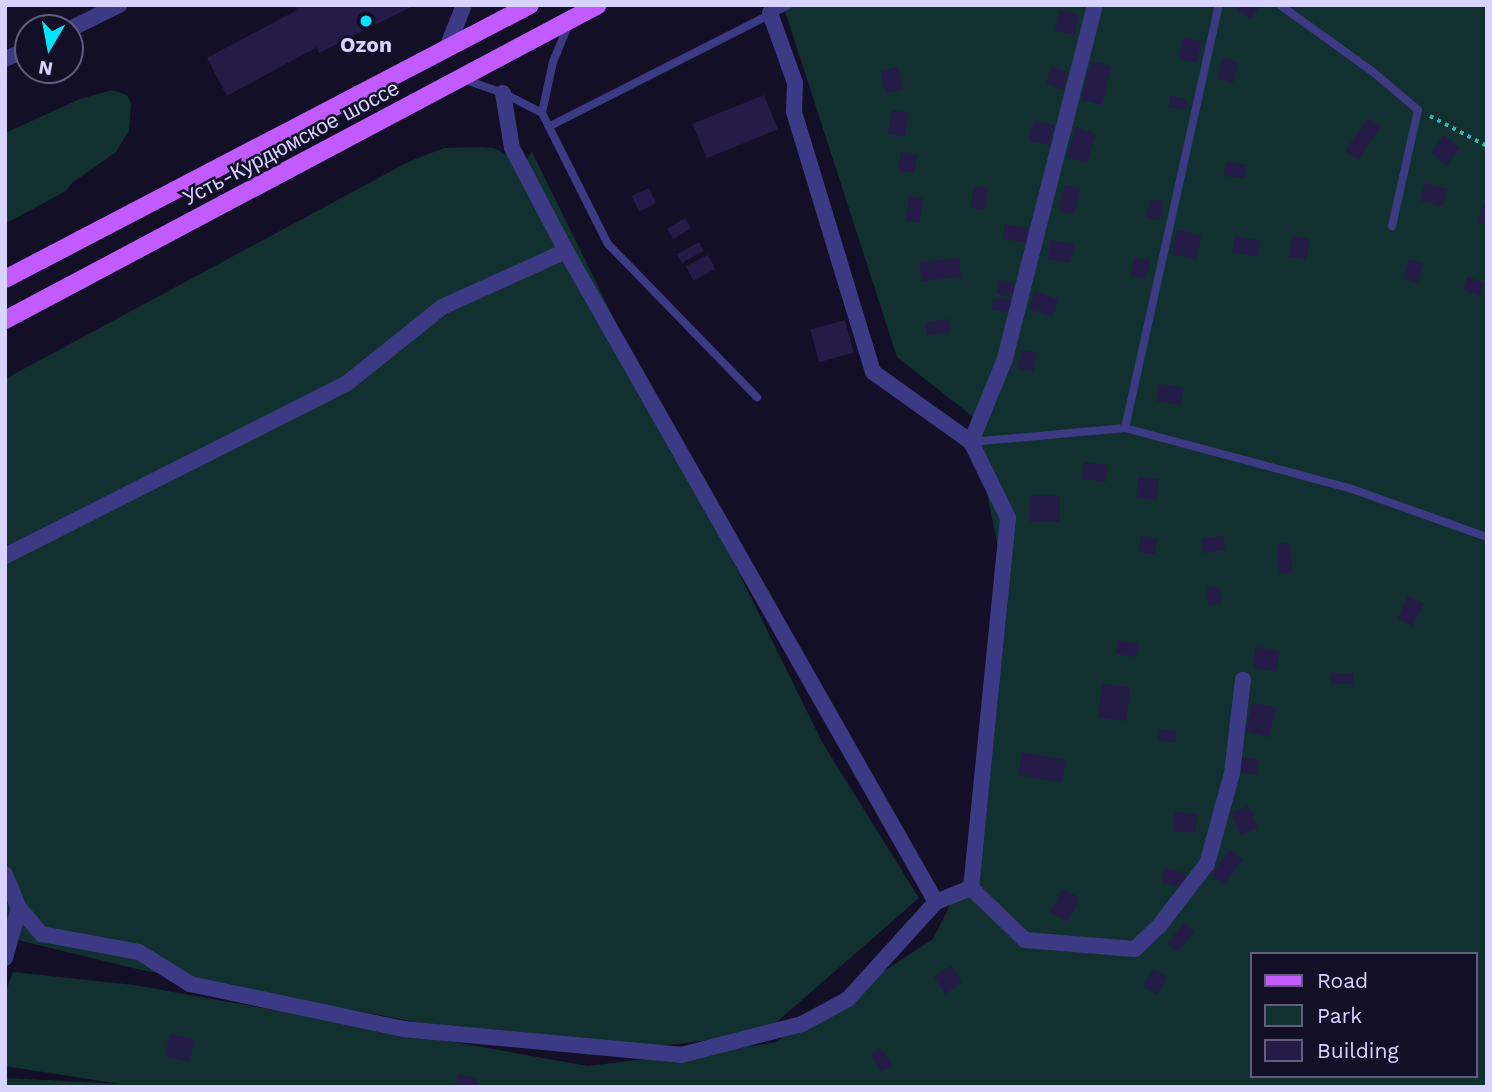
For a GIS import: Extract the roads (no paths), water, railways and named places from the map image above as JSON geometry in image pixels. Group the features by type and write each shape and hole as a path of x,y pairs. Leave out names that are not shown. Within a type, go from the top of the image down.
{"main road":[{"name":"Усть-Курдюмское шоссе","path":"5,279 530,5"},
{"name":"Усть-Курдюмское шоссе","path":"5,320 598,5"}],"street":[{"path":"84,22 119,5"},
{"path":"446,50 464,5"},
{"path":"971,442 1005,359 1095,5"},
{"path":"770,13 795,83 794,112 873,372 971,442 1008,519 971,888"},
{"path":"503,93 512,148 566,251 936,902"},
{"path":"5,556 346,384 442,307 566,251"},
{"path":"971,888 1025,940 1135,949 1159,926 1207,864 1232,773 1243,680"},
{"path":"5,874 19,908 42,934 139,953 190,984 402,1029 681,1055 802,1024 848,999 936,902 971,888"},
{"path":"5,958 19,908"}],"lane":[{"path":"551,126 788,5"},
{"path":"1125,428 1219,5"},
{"path":"1280,5 1371,71 1418,110 1392,226"},
{"path":"542,113 553,62 570,20"},
{"path":"461,78 503,93 542,113 551,126 608,244 757,397"},
{"path":"971,442 1125,428 1352,489 1487,537"}],"place":[{"name":"Ozon","path":"366,21"}]}
